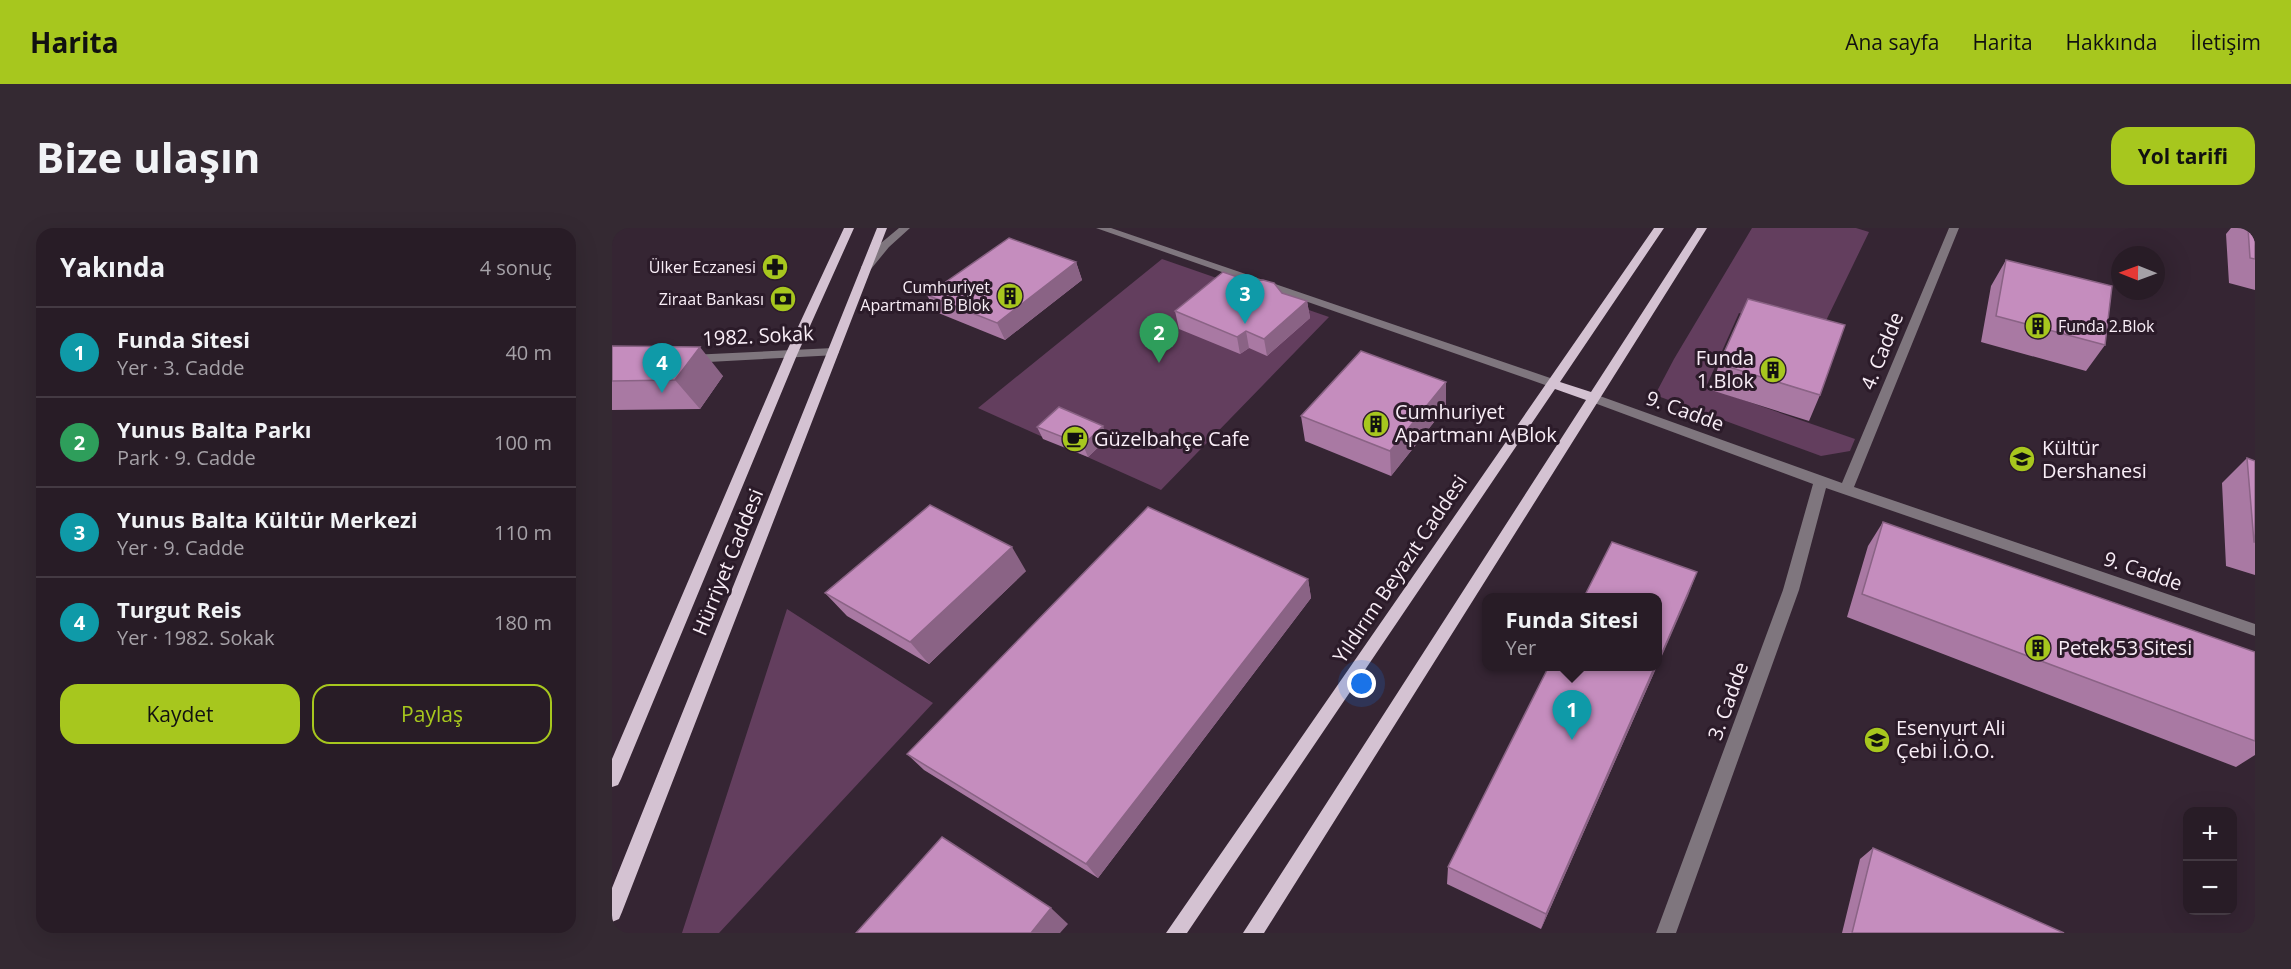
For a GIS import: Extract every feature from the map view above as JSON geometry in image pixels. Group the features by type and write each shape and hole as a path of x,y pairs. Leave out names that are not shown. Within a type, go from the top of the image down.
{"main road":[{"name":"Hürriyet Caddesi","path":"612,780 791,355 849,228"},
{"name":"Hürriyet Caddesi","path":"612,912 882,228"},
{"name":"Yıldırım Beyazıt Caddesi","path":"1176,933 1659,228"},
{"path":"1252,933 1702,228"},
{"name":"9. Cadde","path":"1552,383 1593,398"}],"street":[{"path":"867,267 885,245 905,228"},
{"name":"9. Cadde","path":"1101,228 1552,383"},
{"name":"4. Cadde","path":"1846,489 1954,228"},
{"name":"1982. Sokak","path":"672,360 833,352"},
{"name":"9. Cadde","path":"1593,398 1821,481 2255,630"},
{"name":"3. Cadde","path":"1666,933 1791,590 1821,481"}],"shaded area":[{"path":"1752,228 1856,228 1869,232 1822,329 1807,334 1739,313 1706,387 1855,439 1850,451 1821,456 1655,395"},
{"path":"1162,259 1329,317 1161,490 978,408"},
{"path":"787,609 933,703 719,933 682,933"}],"building":[{"path":"2248,228 2255,228 2255,259 2250,258"},
{"path":"1009,238 1076,262 997,323 927,295"},
{"path":"2006,260 2111,286 2105,345 1996,316"},
{"path":"1223,272 1249,281 1263,280 1274,283 1282,293 1307,301 1264,339 1246,331 1237,337 1175,311"},
{"path":"1748,299 1845,325 1820,395 1719,364"},
{"path":"612,346 700,347 675,380 612,381"},
{"path":"1361,351 1446,382 1390,451 1301,416"},
{"path":"1059,407 1103,426 1083,445 1037,427"},
{"path":"2247,458 2255,461 2255,542 2254,542"},
{"path":"930,505 1012,547 910,642 825,593"},
{"path":"1148,507 1308,579 1086,864 907,754"},
{"path":"1883,522 2255,652 2255,741 1862,594"},
{"path":"1612,542 1697,572 1662,653 1662,593 1586,593"},
{"path":"1546,671 1653,671 1546,914 1448,867"},
{"path":"942,837 1051,908 1031,933 856,933"},
{"path":"1873,848 2064,933 1852,933"}],"place":[{"name":"Ülker Eczanesi","path":"775,267"},
{"name":"Cumhuriyet Apartmanı B Blok","path":"1010,296"},
{"name":"Ziraat Bankası","path":"783,299"},
{"name":"Yunus Balta Kültür Merkezi","path":"1245,324"},
{"name":"Funda 2.Blok","path":"2038,326"},
{"name":"Yunus Balta Parkı","path":"1159,363"},
{"name":"Funda 1.Blok","path":"1773,370"},
{"name":"Turgut Reis","path":"662,393"},
{"name":"Cumhuriyet Apartmanı A Blok","path":"1376,424"},
{"name":"Güzelbahçe Cafe","path":"1075,439"},
{"name":"Kültür Dershanesi","path":"2022,459"},
{"name":"Petek 53 Sitesi","path":"2038,648"},
{"name":"Funda Sitesi","path":"1572,740"},
{"name":"Esenyurt Ali Çebi İ.Ö.O.","path":"1877,740"}]}
